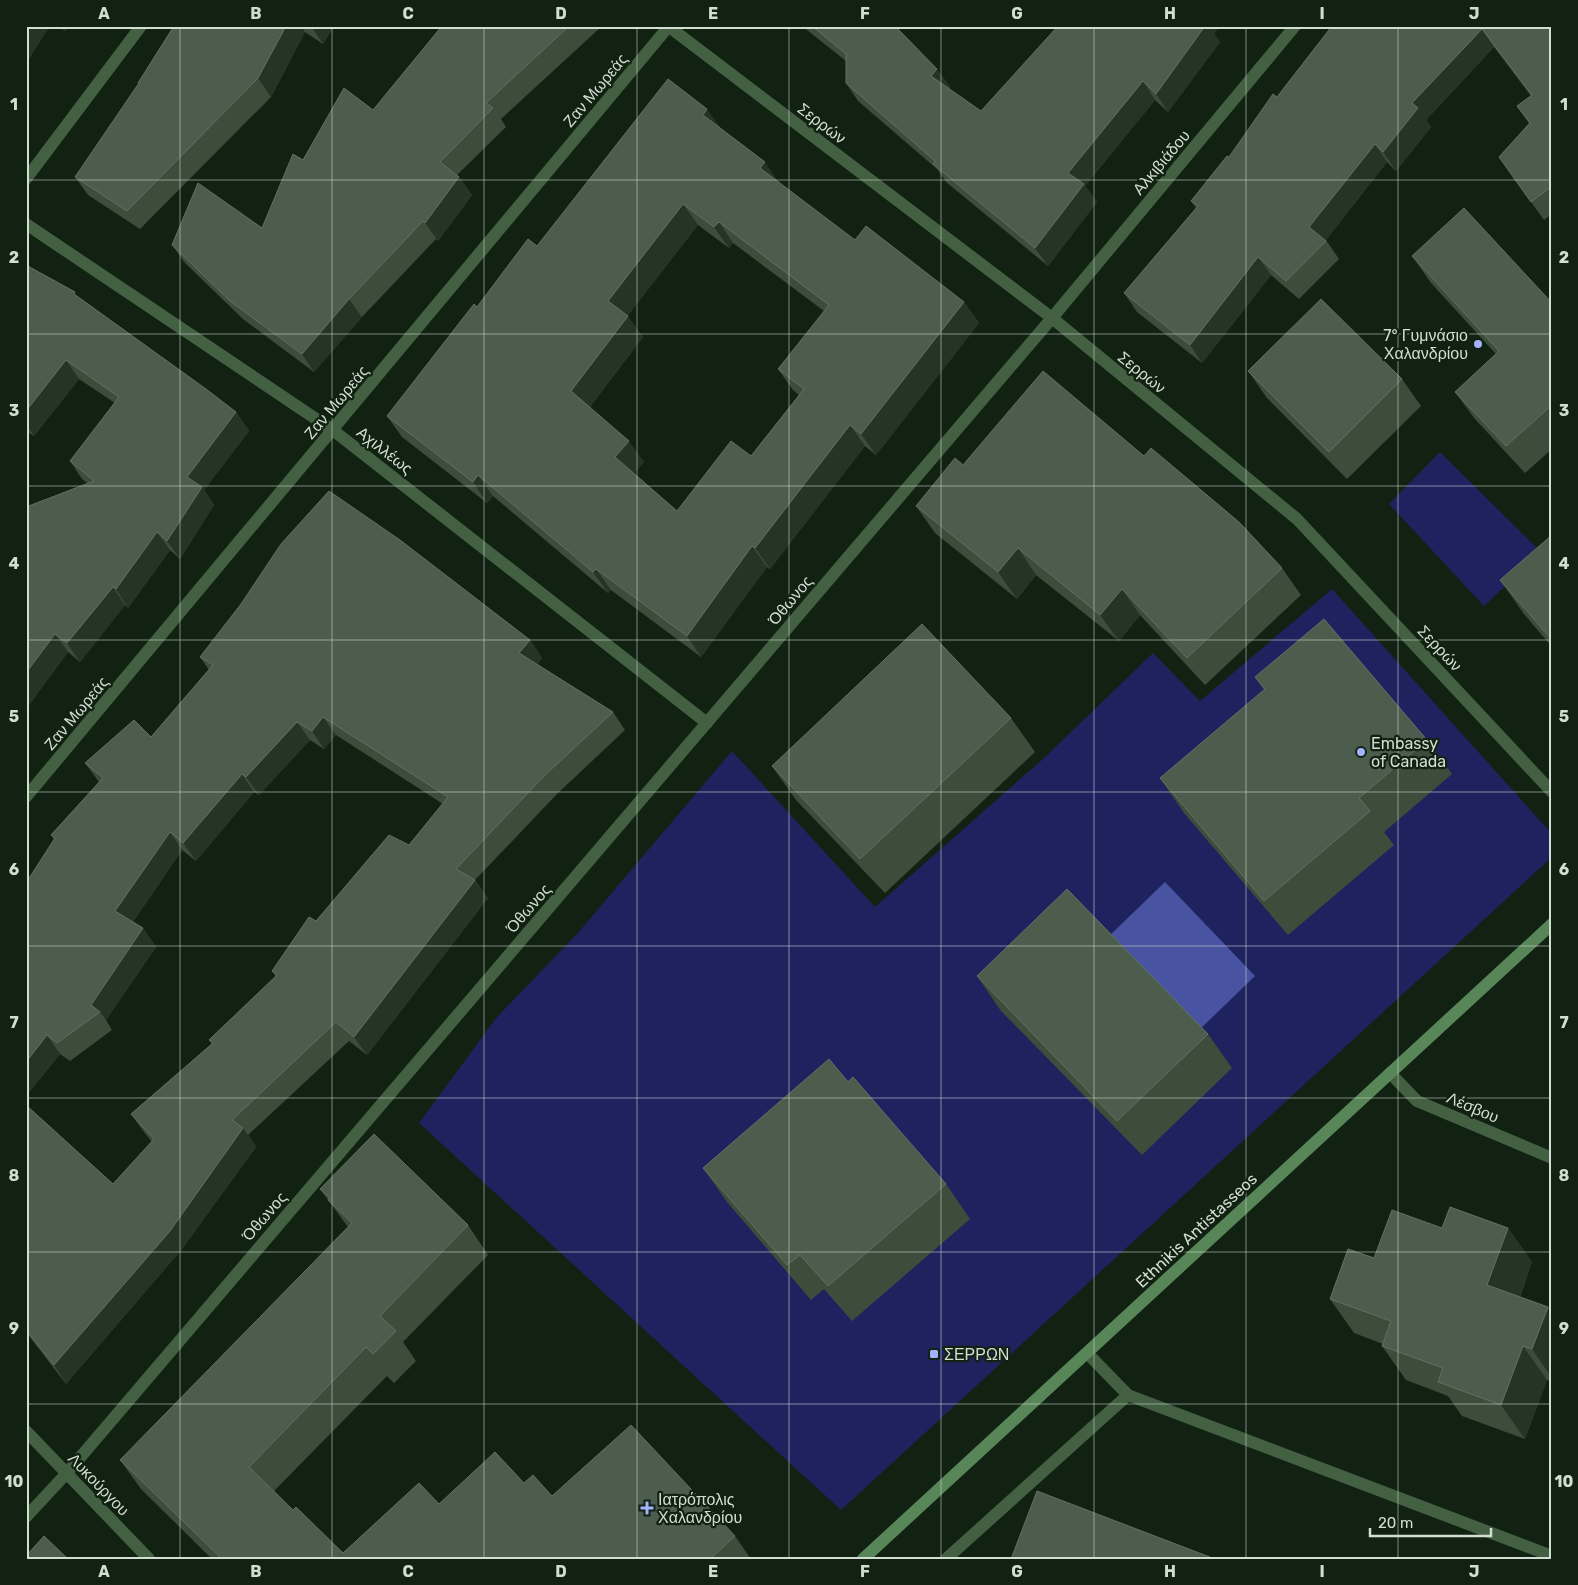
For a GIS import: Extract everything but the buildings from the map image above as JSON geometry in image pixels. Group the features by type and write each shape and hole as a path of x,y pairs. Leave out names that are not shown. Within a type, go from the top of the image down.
{"main road":[{"name":"Ethnikis Antistasseos","path":"871,1556 1086,1353 1552,924"}],"street":[{"path":"26,179 141,26"},
{"name":"Σερρών","path":"669,26 1052,318 1296,519 1552,792"},
{"name":"Ζαν Μωρεάς","path":"26,797 334,431 669,26"},
{"name":"Αλκιβιάδου","path":"1052,318 1295,26"},
{"name":"Αχιλλέως","path":"26,224 334,431 707,723"},
{"name":"Όθωνος","path":"26,1517 66,1474 1052,318"},
{"name":"Λέσβου","path":"1390,1073 1417,1101 1552,1158"},
{"path":"1086,1353 1128,1395 1552,1556"},
{"path":"946,1559 1128,1395"},
{"name":"Λυκούργου","path":"26,1431 148,1559"}],"shaded area":[{"path":"1440,452 1541,552 1484,606 1389,504"},
{"path":"1332,589 1552,834 1552,857 841,1510 419,1123 497,1017 577,934 732,751 875,907 1043,759 1153,653 1200,701"}],"water":[{"path":"1165,882 1255,976 1197,1032 1106,939"}],"place":[{"name":"7° Γυμνάσιο Χαλανδρίου","path":"1478,344"},
{"name":"Embassy of Canada","path":"1361,752"},
{"name":"ΣΕΡΡΩΝ","path":"934,1354"},
{"name":"Ιατρόπολις Χαλανδρίου","path":"647,1508"}]}
